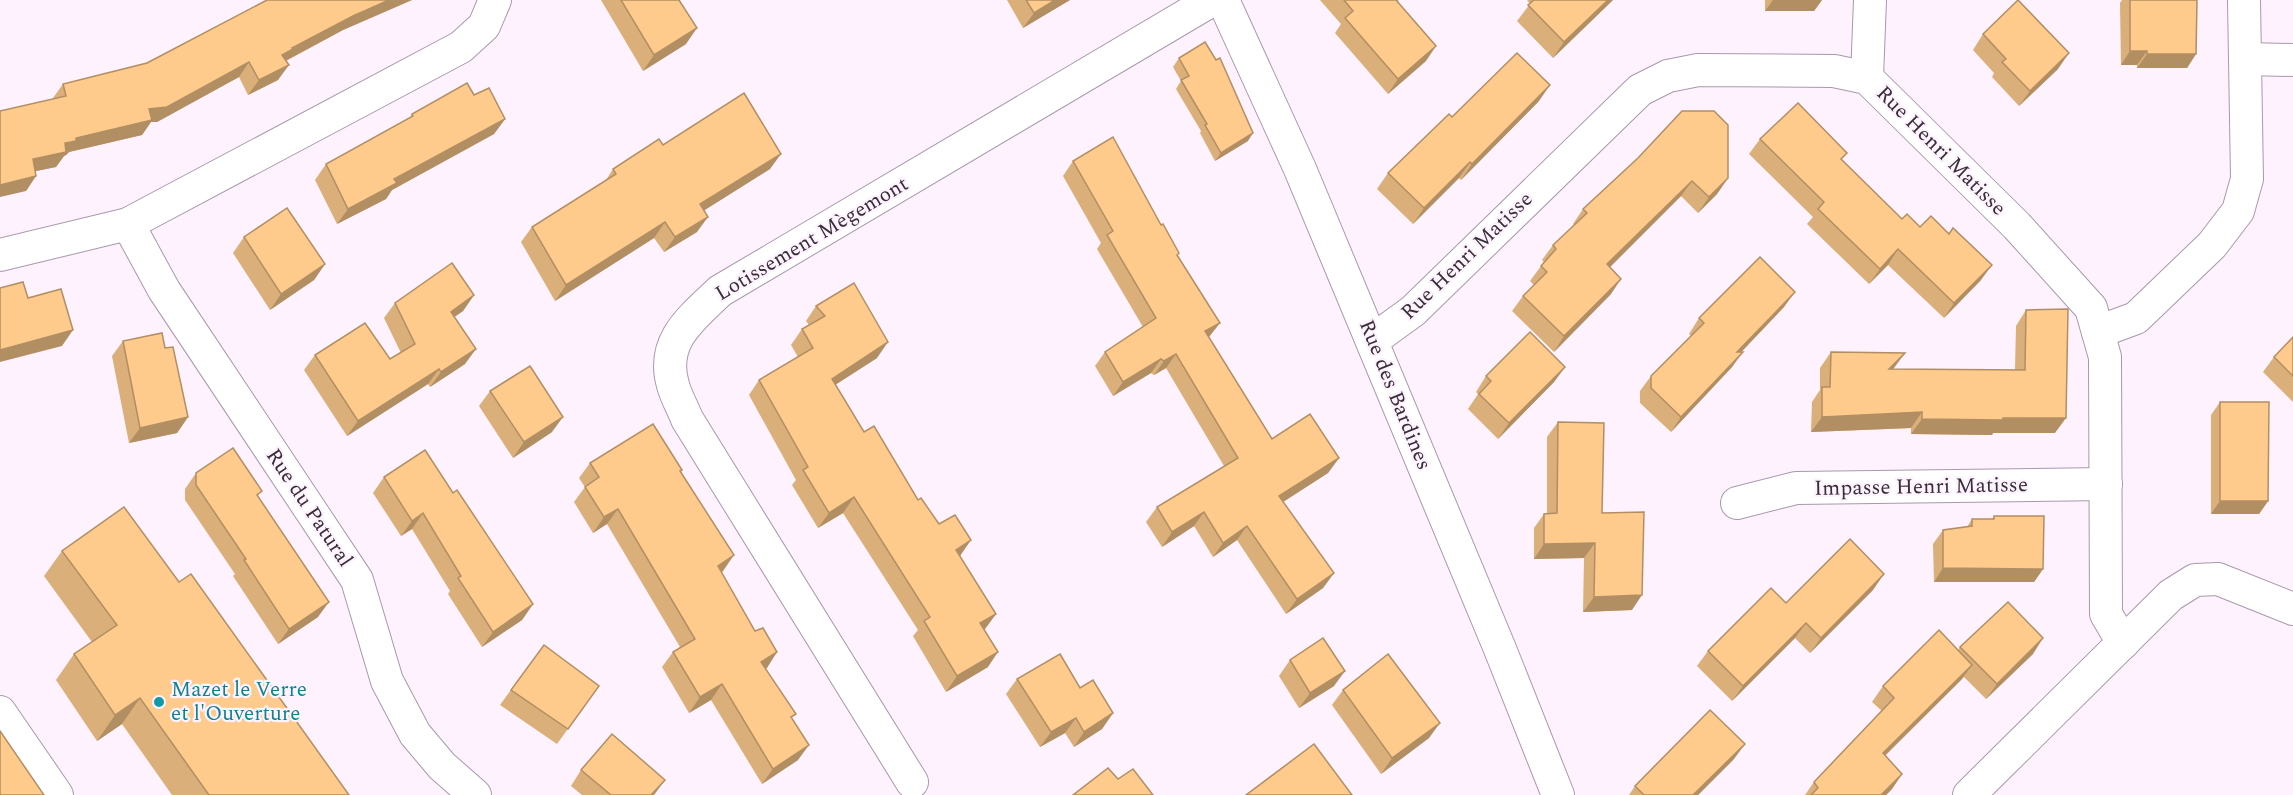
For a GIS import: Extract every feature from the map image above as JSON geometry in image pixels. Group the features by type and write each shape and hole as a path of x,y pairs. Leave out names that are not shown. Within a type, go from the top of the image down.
{"street":[{"path":"0,255 128,224 461,47 484,26 495,0"},
{"name":"Lotissement Mègemont","path":"912,782 687,419 672,384 670,355 683,327 720,291 1212,0"},
{"name":"Rue des Bardines","path":"1223,0 1300,169 1558,795"},
{"path":"1868,78 1870,0"},
{"path":"2098,332 2136,318 2212,245 2238,212 2247,179 2244,0"},
{"path":"2245,59 2293,60"},
{"name":"Rue Henri Matisse","path":"1372,340 1413,311 1640,90 1668,76 1698,70 1834,71 1868,78 2017,226 2091,308 2105,357 2106,614 2122,643"},
{"name":"Rue du Patural","path":"128,224 164,290 357,580 387,681 415,734 442,766 475,795"},
{"name":"Impasse Henri Matisse","path":"1737,503 1796,488 2106,484"},
{"path":"1969,795 2171,595 2195,580 2218,579 2293,609"},
{"path":"0,712 57,795"}],"building":[{"path":"267,0 389,0 292,48 282,55 289,65 259,80 249,62 167,107 149,109 152,120 76,138 76,141 65,143 66,152 33,159 36,176 0,185 0,111 66,96 63,84 147,63"},
{"path":"621,0 679,0 697,28 654,55"},
{"path":"1026,0 1055,0 1034,13"},
{"path":"1344,0 1396,0 1436,46 1398,79 1345,18 1353,11"},
{"path":"1534,0 1608,0 1564,42 1528,5"},
{"path":"2018,0 2069,53 2030,91 2002,62 2006,59 1983,34"},
{"path":"2130,0 2197,0 2196,54 2147,54 2147,51 2130,51"},
{"path":"1205,42 1216,60 1220,58 1253,133 1221,153 1181,80 1189,76 1179,58"},
{"path":"1517,53 1550,85 1472,164 1470,162 1424,208 1388,173 1449,114 1452,117"},
{"path":"467,83 474,95 489,88 505,119 394,179 397,183 348,209 326,164"},
{"path":"744,93 781,154 700,204 708,217 675,237 665,222 566,285 532,227 616,174 613,169 659,139 663,145"},
{"path":"1798,103 1847,153 1841,159 1902,219 1907,214 1920,227 1931,216 1949,234 1953,228 1992,265 1954,303 1898,249 1880,269 1818,209 1824,202 1760,139"},
{"path":"1682,111 1714,111 1728,125 1728,178 1709,197 1692,181 1607,264 1621,279 1564,336 1523,296 1547,272 1541,266 1556,249 1553,245 1587,213 1583,209 1638,158"},
{"path":"1113,137 1179,253 1177,255 1220,323 1205,331 1272,439 1310,414 1339,458 1279,496 1334,573 1297,599 1247,526 1223,543 1204,512 1172,532 1157,507 1238,458 1176,354 1164,361 1161,359 1123,382 1105,352 1156,318 1107,235 1113,231 1073,161"},
{"path":"287,208 325,264 281,294 244,237"},
{"path":"1760,257 1795,292 1737,352 1743,352 1681,417 1651,388 1651,376 1704,323 1699,318"},
{"path":"452,263 474,295 451,312 476,349 441,372 439,369 358,421 315,355 365,323 390,359 415,344 395,303"},
{"path":"23,282 28,298 61,289 73,330 0,350 0,288"},
{"path":"854,283 888,342 832,379 864,432 874,426 918,500 921,498 939,524 955,515 971,540 956,550 996,614 980,623 998,652 957,676 924,621 930,617 854,497 829,513 803,470 808,467 759,380 813,348 802,329 825,316 816,306"},
{"path":"2068,309 2066,418 1922,419 1922,412 1822,417 1822,387 1830,387 1831,352 1905,353 1889,369 2025,370 2026,310"},
{"path":"1530,332 1565,367 1509,423 1479,394 1491,381 1486,376"},
{"path":"162,333 165,348 173,347 188,417 140,428 123,341"},
{"path":"2293,337 2293,376 2274,357"},
{"path":"530,366 563,417 524,442 490,391"},
{"path":"2220,402 2269,402 2268,501 2220,501"},
{"path":"1558,422 1604,423 1602,513 1644,512 1642,595 1594,597 1595,543 1544,544 1544,514 1557,513"},
{"path":"653,424 734,555 718,566 755,631 763,628 777,652 761,662 796,714 791,717 809,745 773,769 722,684 700,697 673,652 695,639 618,509 604,517 585,487 599,477 590,463"},
{"path":"233,448 262,491 257,495 329,602 289,629 244,560 246,559 196,485 196,473"},
{"path":"425,450 453,493 457,490 533,604 493,632 458,578 461,576 423,513 412,521 384,477"},
{"path":"124,507 179,582 191,574 349,795 209,795 140,698 115,715 74,654 117,625 62,551"},
{"path":"1994,516 2044,516 2043,569 1943,568 1943,530 1972,526 1972,519 1994,519"},
{"path":"1850,539 1884,574 1821,638 1806,623 1743,686 1708,651 1771,588 1786,603"},
{"path":"2008,602 2043,638 1997,684 1960,647"},
{"path":"1939,630 1972,665 1883,753 1902,774 1881,795 1811,795 1818,788 1814,782 1894,698 1883,686"},
{"path":"1323,638 1345,671 1310,693 1290,660"},
{"path":"544,645 599,686 568,729 511,690"},
{"path":"1060,654 1080,688 1093,680 1113,713 1084,732 1076,718 1051,732 1017,679"},
{"path":"1388,654 1440,723 1392,758 1343,690"},
{"path":"1710,710 1745,744 1693,795 1644,795 1635,786"},
{"path":"0,731 44,795 0,795"},
{"path":"612,734 665,780 651,795 611,795 581,770"},
{"path":"1314,744 1352,795 1246,795"},
{"path":"1108,768 1118,779 1133,769 1153,795 1073,795"}],"place":[{"name":"Mazet le Verre et l'Ouverture","path":"159,702"}]}
